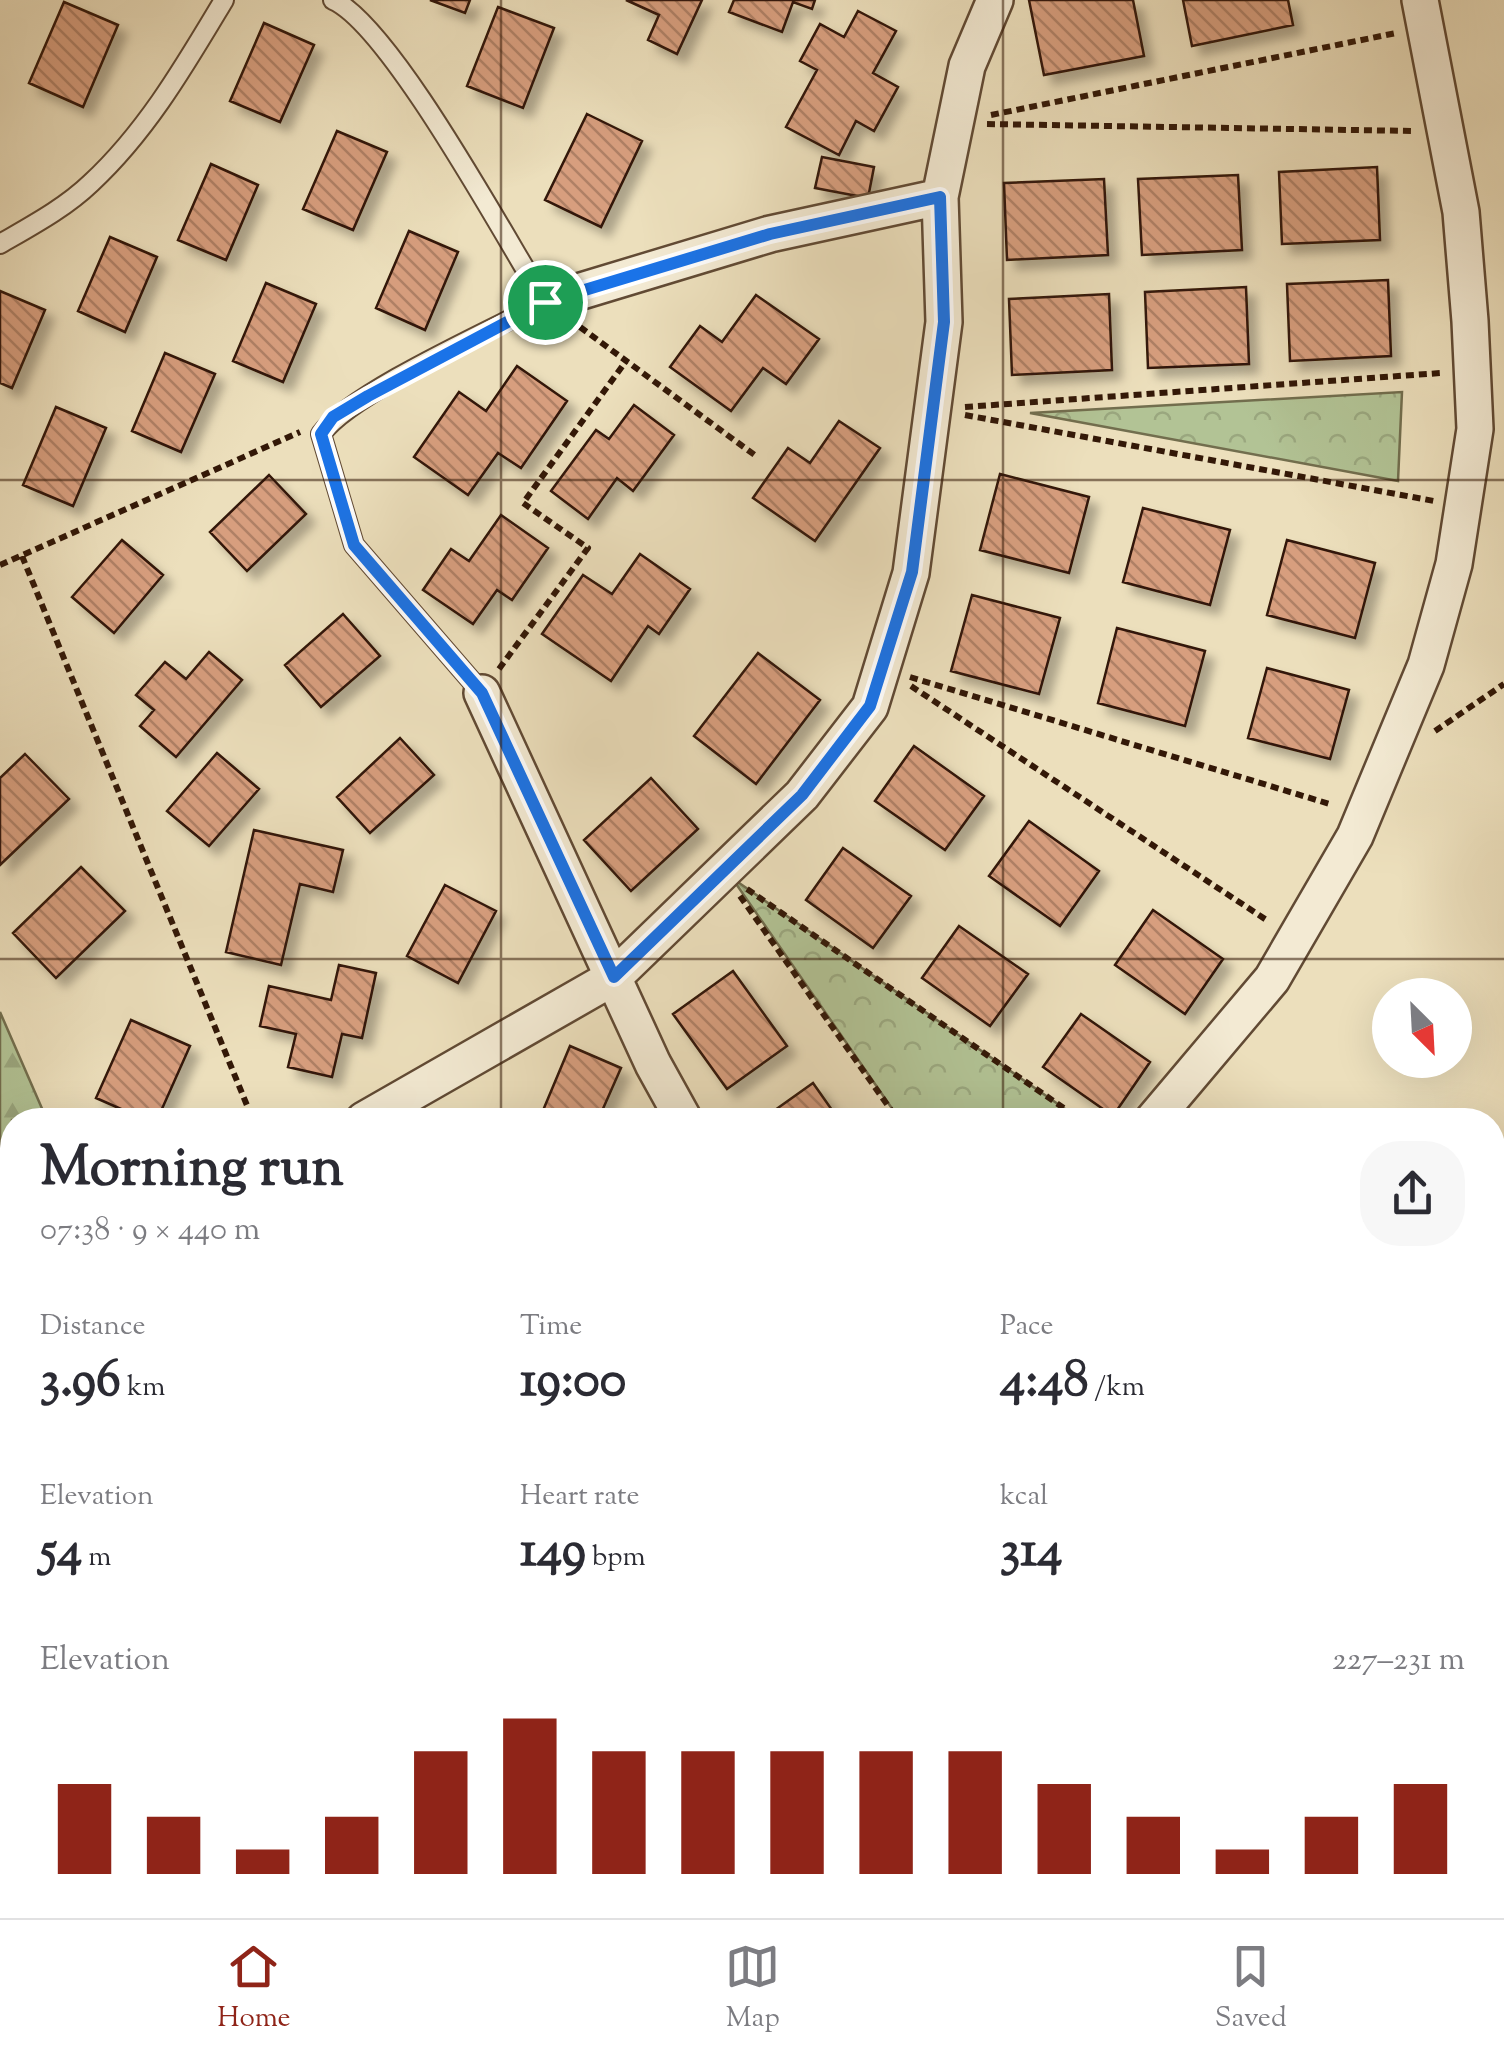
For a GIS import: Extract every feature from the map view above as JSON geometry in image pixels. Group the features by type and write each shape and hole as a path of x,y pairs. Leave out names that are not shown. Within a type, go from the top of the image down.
{"street":[{"path":"385,1108 614,977 802,795 870,706 912,572 944,322 940,197 967,66 994,0"},
{"path":"1163,1108 1272,979 1364,814 1426,665 1454,564 1475,428 1472,371 1462,212 1423,14"},
{"path":"545,302 770,234 940,197"},
{"path":"482,693 678,1108"}],"lane":[{"path":"0,244 88,186 122,152 165,97 224,0"},
{"path":"333,0 348,7 392,56 545,302 333,417 321,434 354,545 482,693"}],"path":[{"path":"956,122 1423,14"},
{"path":"956,122 1034,127 1448,131"},
{"path":"545,302 756,456"},
{"path":"482,693 588,548 523,503 626,361"},
{"path":"934,409 1472,371"},
{"path":"934,409 1463,506"},
{"path":"0,566 333,417"},
{"path":"22,556 248,1108"},
{"path":"884,669 1364,814"},
{"path":"884,669 1295,939"},
{"path":"1429,735 1504,684"},
{"path":"722,871 890,1108"},
{"path":"722,871 1065,1108"}],"green space":[{"path":"1402,392 1398,481 1030,413"},
{"path":"732,878 1064,1108 892,1108"},
{"path":"0,1012 42,1108 0,1108"}],"building":[{"path":"430,0 470,0 465,13"},
{"path":"626,0 702,0 677,54 648,40 659,15"},
{"path":"734,0 815,0 812,9 793,2 782,32 729,12"},
{"path":"1029,0 1133,0 1144,56 1044,75"},
{"path":"1183,0 1288,0 1293,25 1192,46"},
{"path":"64,2 118,25 83,107 29,83"},
{"path":"498,7 554,28 523,108 467,86"},
{"path":"858,11 896,31 873,73 898,87 874,131 856,121 839,155 786,127 817,70 800,61 820,24 844,37"},
{"path":"264,23 314,45 280,122 230,101"},
{"path":"587,114 642,141 601,227 545,200"},
{"path":"337,131 387,152 353,230 303,209"},
{"path":"822,157 874,167 868,198 815,188"},
{"path":"211,164 258,185 226,260 178,240"},
{"path":"1377,167 1380,240 1282,244 1279,172"},
{"path":"1238,175 1242,250 1142,255 1138,179"},
{"path":"1104,179 1108,255 1007,260 1004,183"},
{"path":"409,231 458,252 425,330 376,308"},
{"path":"110,237 157,257 125,332 78,311"},
{"path":"1388,280 1391,356 1290,361 1287,284"},
{"path":"266,283 316,304 283,382 233,361"},
{"path":"1246,287 1249,364 1148,368 1145,292"},
{"path":"0,291 45,310 12,388 0,383"},
{"path":"1109,294 1112,370 1012,375 1009,299"},
{"path":"756,295 819,339 786,384 763,368 731,411 670,367 700,326 722,342"},
{"path":"165,353 215,374 181,452 132,431"},
{"path":"517,366 567,401 521,468 498,453 468,495 414,457 459,392 486,411"},
{"path":"634,405 674,435 633,491 617,478 588,519 551,491 596,430 609,439"},
{"path":"56,407 106,428 73,506 23,485"},
{"path":"839,421 880,448 815,541 753,498 788,448 810,463"},
{"path":"1000,474 1089,497 1069,573 980,550"},
{"path":"269,475 306,514 247,571 210,532"},
{"path":"1143,508 1230,530 1210,605 1123,582"},
{"path":"501,515 548,548 512,600 497,590 473,624 423,590 451,549 469,561"},
{"path":"122,540 163,575 114,633 72,597"},
{"path":"1287,540 1375,563 1355,638 1267,615"},
{"path":"640,554 690,589 659,634 648,626 611,681 542,634 583,575 612,594"},
{"path":"972,595 1060,618 1039,694 951,671"},
{"path":"343,614 380,656 321,707 285,665"},
{"path":"1117,628 1205,651 1185,726 1098,703"},
{"path":"209,652 242,680 176,757 140,726 154,710 136,695 165,662 186,679"},
{"path":"758,653 820,700 756,784 694,736"},
{"path":"1267,668 1349,690 1330,759 1248,738"},
{"path":"400,738 434,775 370,833 337,797"},
{"path":"914,746 984,796 945,850 875,801"},
{"path":"217,753 259,789 209,846 167,811"},
{"path":"25,754 69,799 0,865 0,778"},
{"path":"651,778 698,829 631,891 584,840"},
{"path":"1029,821 1099,871 1060,926 989,876"},
{"path":"254,830 343,850 333,892 300,884 281,965 226,952"},
{"path":"843,848 911,896 873,948 806,900"},
{"path":"81,867 125,911 56,978 13,933"},
{"path":"445,885 496,911 458,983 407,956"},
{"path":"1153,910 1223,959 1185,1014 1115,965"},
{"path":"959,926 1028,974 990,1026 922,978"},
{"path":"339,965 376,973 362,1038 342,1034 332,1077 288,1067 296,1034 260,1026 269,986 331,1000"},
{"path":"733,971 787,1046 727,1089 673,1014"},
{"path":"1081,1014 1150,1062 1118,1108 1102,1108 1043,1067"},
{"path":"131,1020 190,1046 162,1108 119,1108 96,1098"},
{"path":"570,1046 621,1068 603,1108 544,1108"},
{"path":"813,1083 831,1108 778,1108"}],"route":[{"path":"940,197 945,248 944,322 912,572 870,706 802,795 614,977 482,693 354,545 321,434 333,417 368,396 545,302 770,234 940,197"}]}
